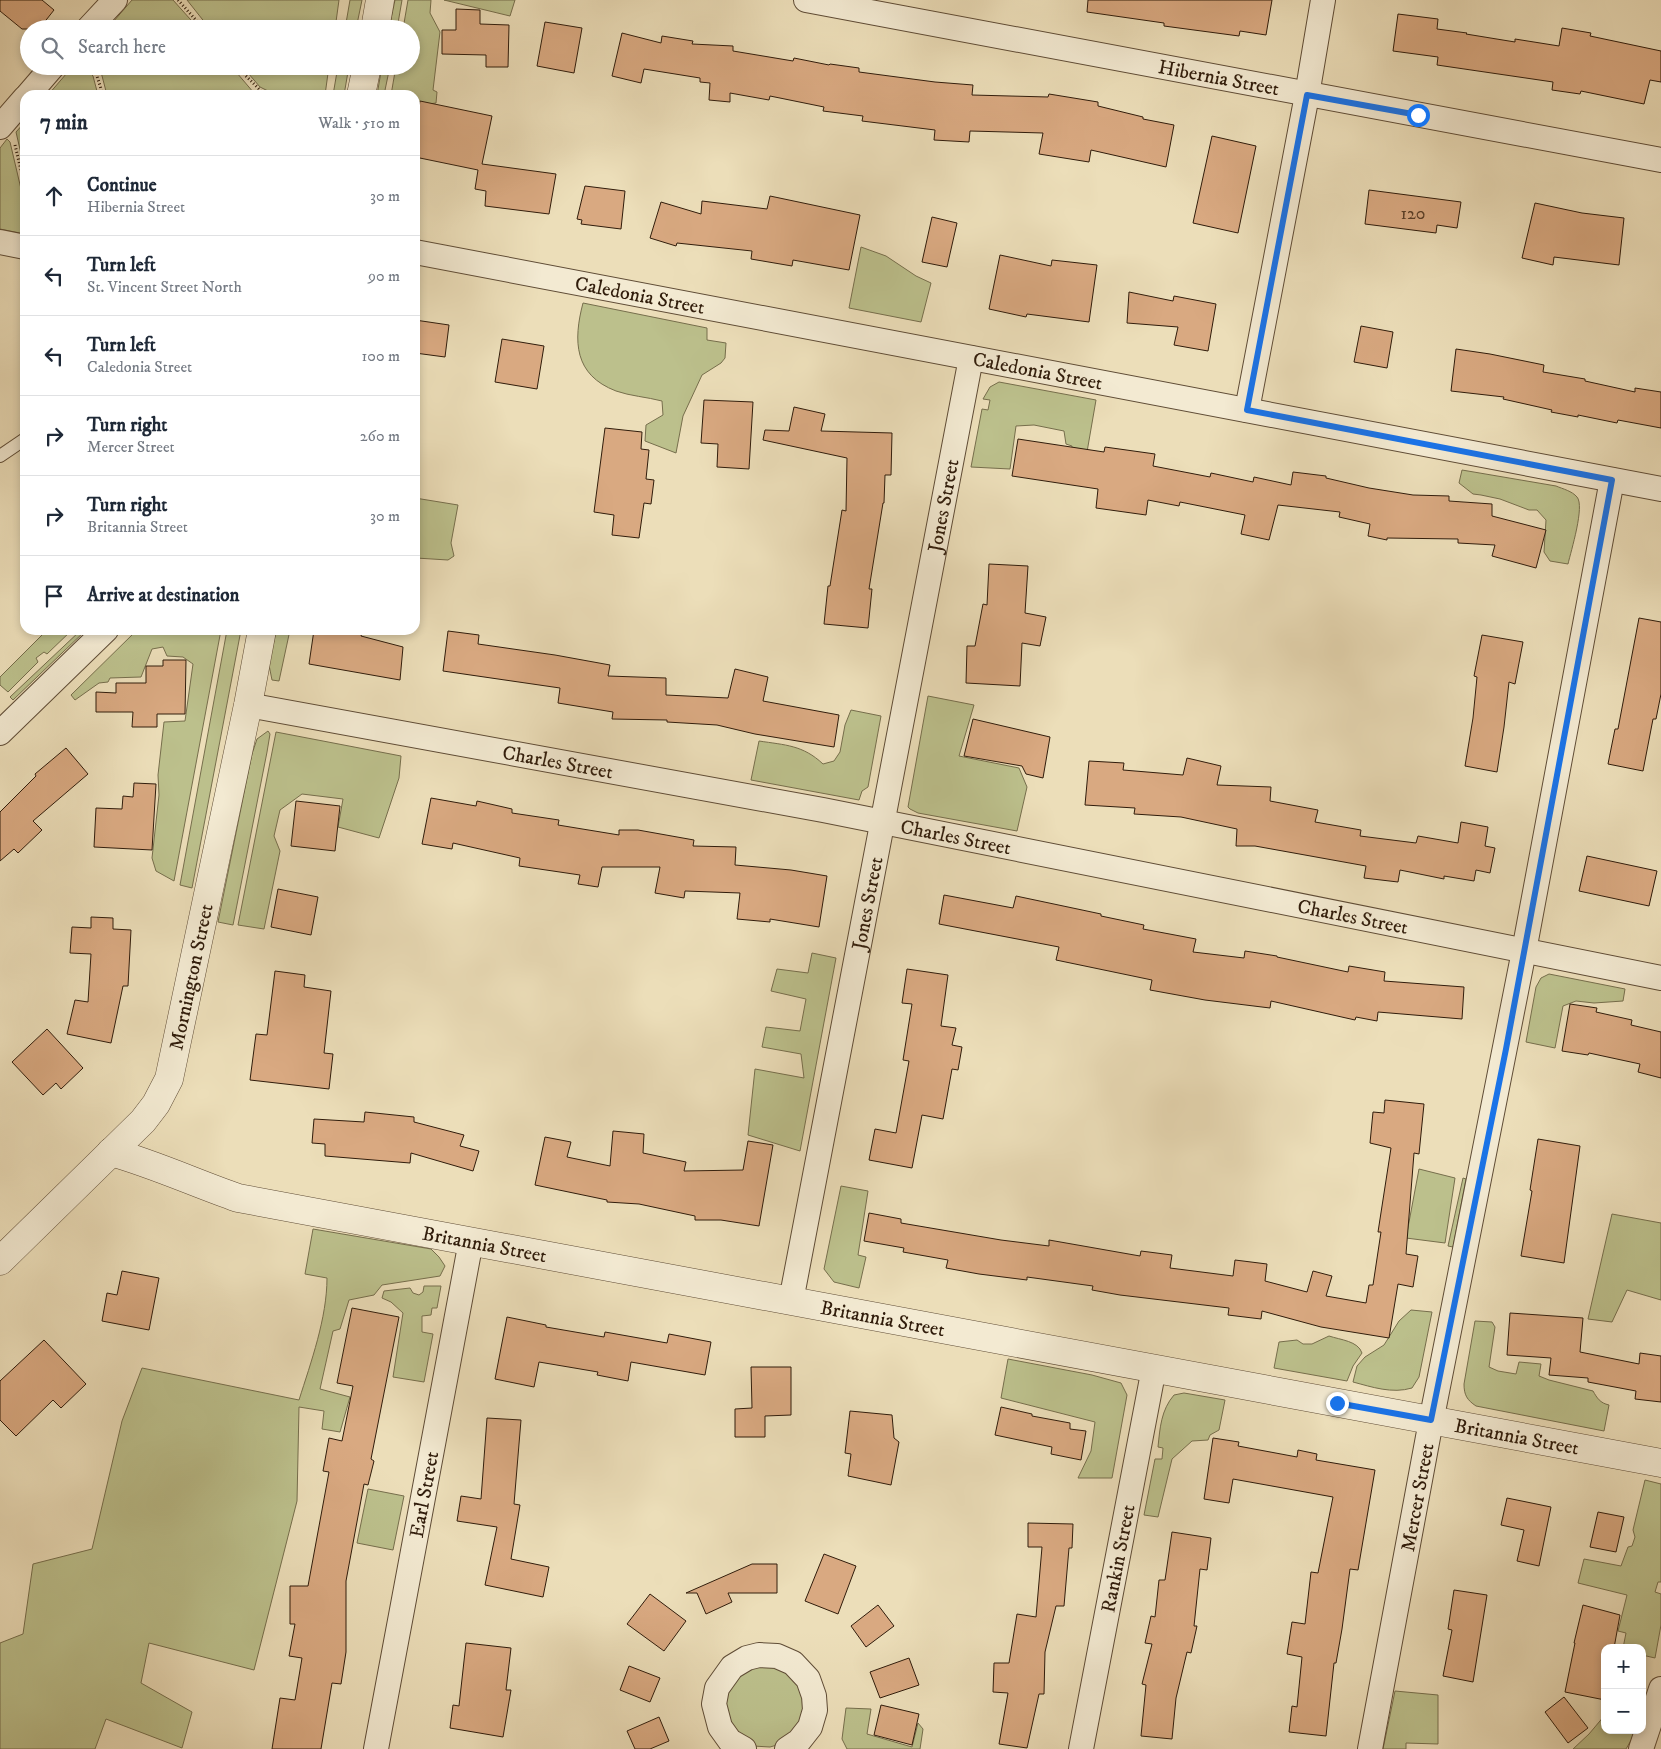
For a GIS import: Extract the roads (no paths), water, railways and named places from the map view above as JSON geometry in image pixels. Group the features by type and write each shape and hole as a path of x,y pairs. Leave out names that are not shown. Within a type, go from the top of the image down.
{"street":[{"path":"96,20 115,0"},
{"path":"376,20 380,0"},
{"name":"Hibernia Street","path":"806,0 1661,160"},
{"path":"1247,410 1307,95 1323,0"},
{"path":"32,90 46,75"},
{"path":"362,90 365,75"},
{"path":"7,133 20,108"},
{"path":"0,242 20,245"},
{"name":"Caledonia Street","path":"420,253 1661,489"},
{"name":"Jones Street","path":"791,1301 971,358"},
{"name":"Mercer Street","path":"1370,1749 1431,1420 1524,951 1612,480"},
{"path":"0,733 101,635"},
{"name":"Mornington Street","path":"0,1261 143,1121 156,1104 169,1078 261,635"},
{"name":"Charles Street","path":"248,705 883,822 1661,978"},
{"name":"Britannia Street","path":"111,1152 144,1161 197,1184 238,1198 1661,1463"},
{"name":"Earl Street","path":"376,1749 471,1241"},
{"name":"Rankin Street","path":"1081,1749 1154,1368"},
{"path":"744,1749 730,1742 720,1727 714,1704 718,1688 732,1667 747,1658 759,1655 777,1656 793,1663 808,1679 814,1696 815,1710 810,1727 798,1746"},
{"path":"1641,1749 1661,1689"}],"lane":[{"path":"0,456 20,442"}]}
